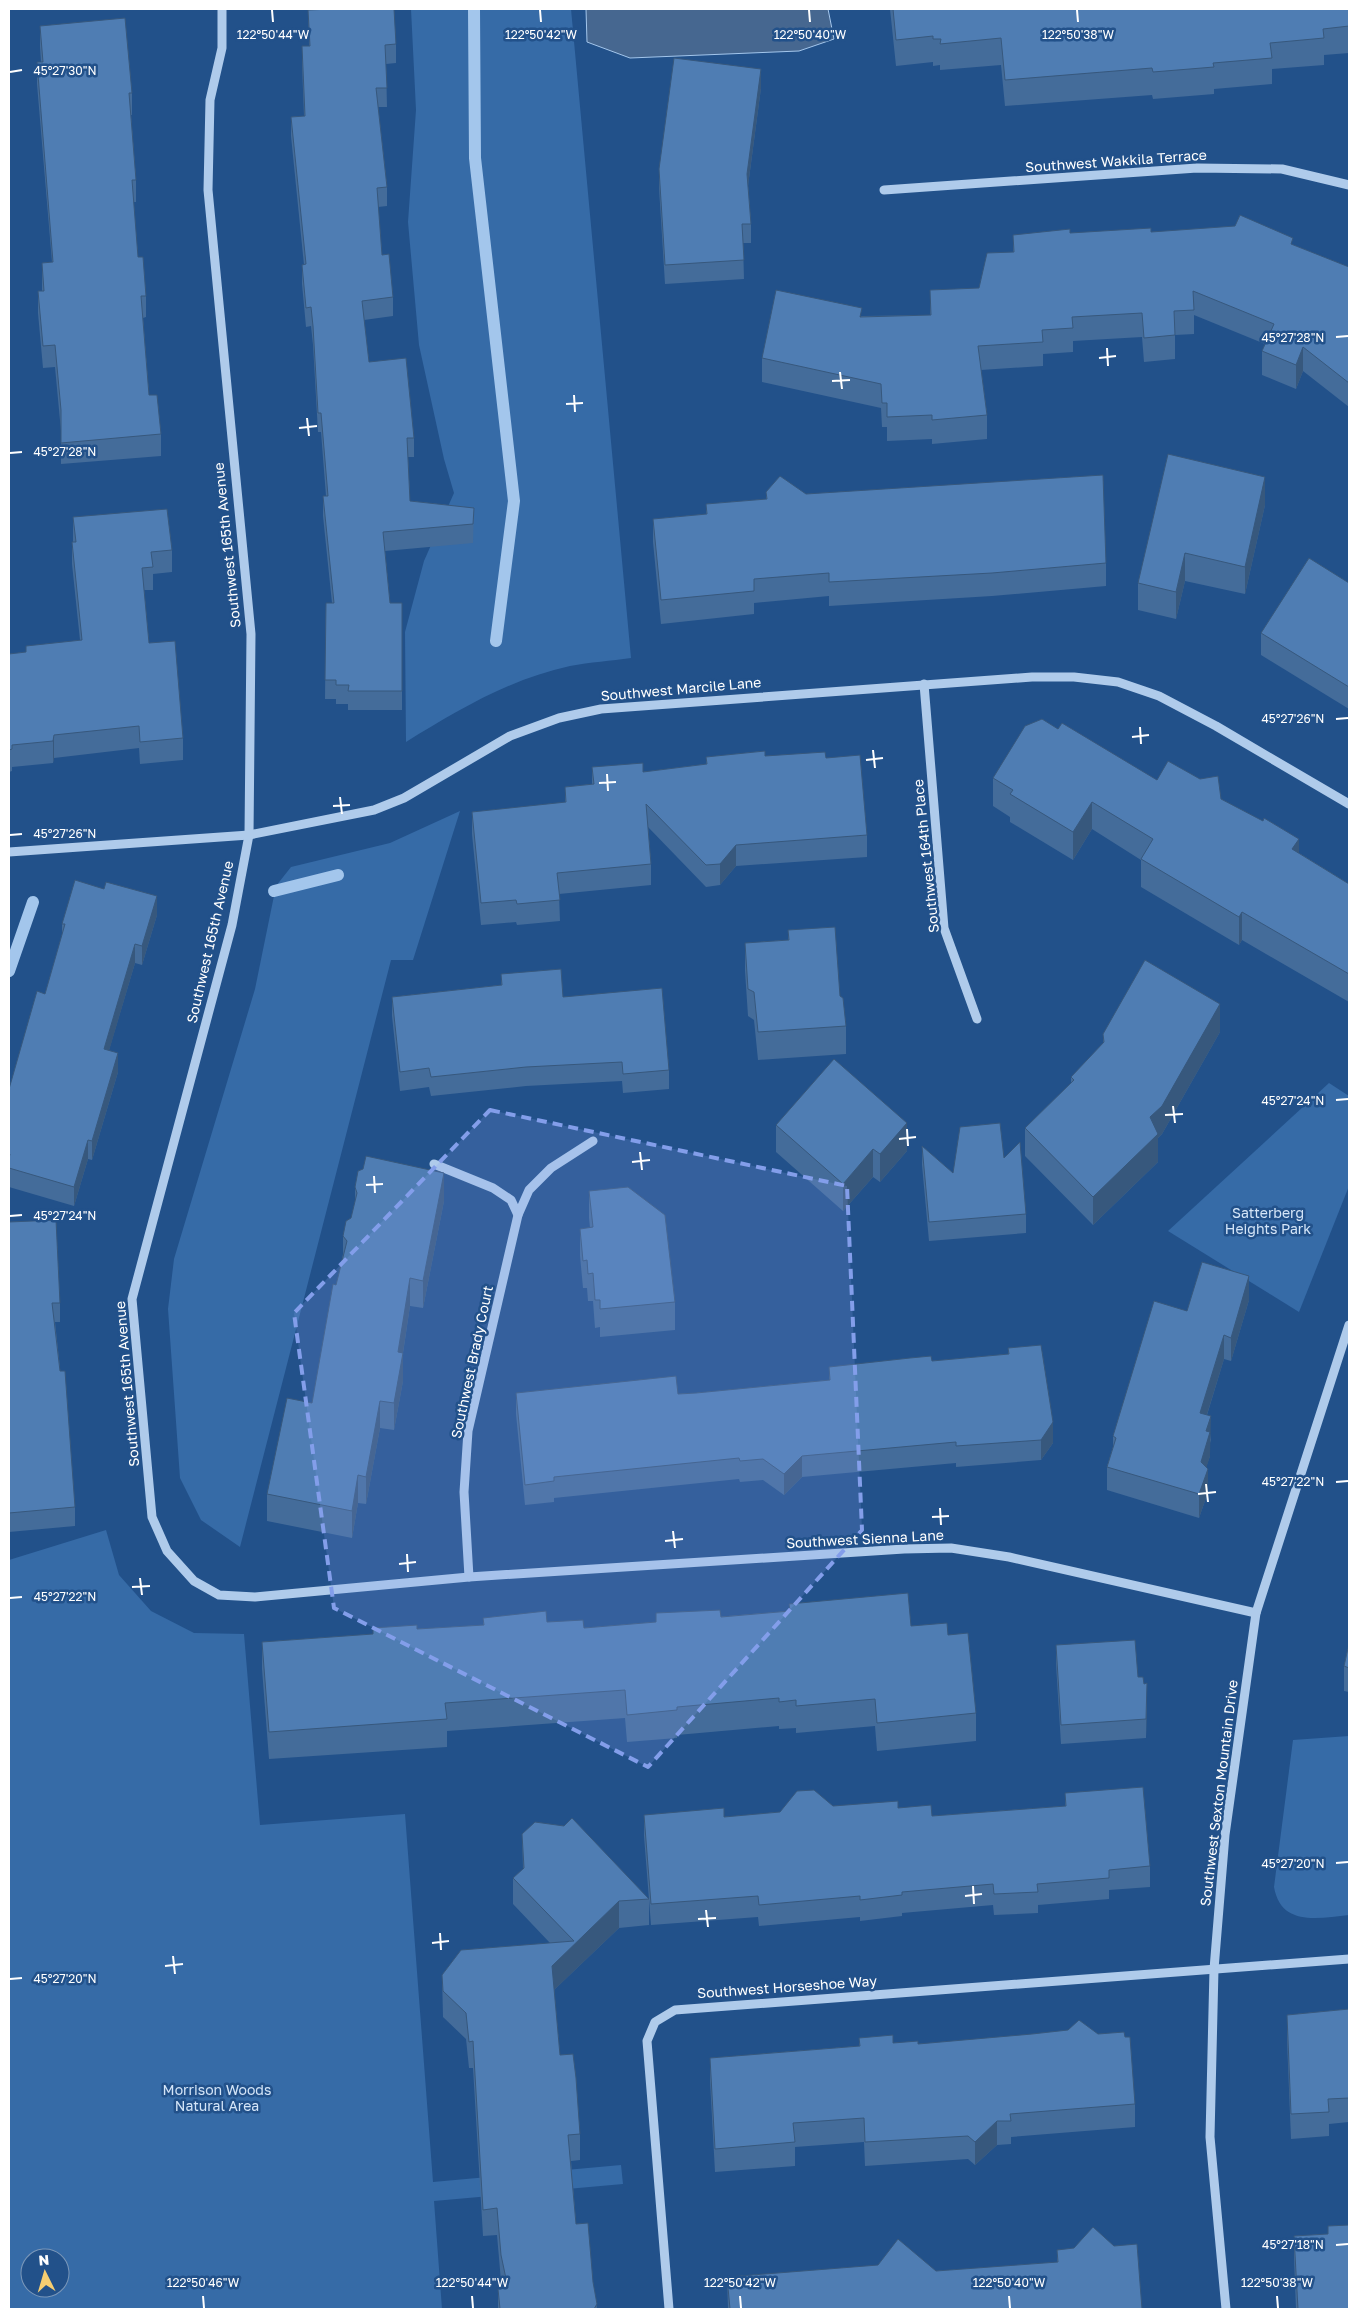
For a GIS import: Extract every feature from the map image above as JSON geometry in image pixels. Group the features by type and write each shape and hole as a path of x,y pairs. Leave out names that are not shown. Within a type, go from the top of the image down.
{"street":[{"name":"Southwest 165th Avenue","path":"222,9 222,48 210,100 208,190 250,634 249,834 232,925 132,1299 152,1517 167,1551 194,1581 219,1596 255,1597 469,1577"},
{"name":"Southwest Wakkila Terrace","path":"884,190 1197,168 1282,169 1349,185"},
{"name":"Southwest Marcile Lane","path":"9,852 249,834 374,810 404,798 510,736 559,718 601,709 1032,677 1074,676 1118,682 1159,696 1216,726 1349,804"},
{"name":"Southwest 164th Place","path":"924,684 944,928 978,1020"},
{"name":"Southwest Brady Court","path":"469,1577 464,1492 468,1432 518,1215 529,1190 534,1184 551,1168 593,1141"},
{"path":"434,1164 493,1188 511,1200 518,1215"},
{"name":"Southwest Sexton Mountain Drive","path":"1226,2309 1210,2136 1214,1969 1225,1835 1256,1613 1349,1325"},
{"name":"Southwest Sienna Lane","path":"469,1577 904,1548 951,1548 1008,1557 1256,1613"},
{"name":"Southwest Horseshoe Way","path":"668,2309 647,2042 655,2022 675,2010 1349,1959"}],"highlighted area":[{"path":"490,1110 847,1186 862,1530 648,1767 334,1608 294,1313"}],"green space":[{"path":"411,9 571,9 631,658 570,666 526,679 465,707 406,742 405,632 424,561 454,493 444,459 419,345 408,222 416,110"},
{"path":"460,811 413,960 391,960 240,1547 201,1520 180,1478 168,1309 174,1259 255,989 276,886 291,867 390,843"},
{"name":"Satterberg Heights Park","path":"1329,1083 1349,1096 1349,1186 1299,1312 1168,1231"},
{"name":"Morrison Woods Natural Area","path":"106,1530 119,1575 151,1611 194,1633 244,1634 260,1825 405,1814 433,2182 621,2165 623,2184 434,2201 442,2309 9,2309 9,1560"},
{"path":"1349,1736 1349,1915 1326,1918 1303,1917 1284,1909 1278,1900 1274,1887 1293,1740"}],"shaded area":[{"path":"586,9 828,9 834,39 799,51 630,58 587,42"}],"building":[{"path":"394,9 396,44 385,45 387,88 376,88 387,187 377,188 382,255 389,254 393,297 362,301 369,362 406,358 414,438 407,438 410,501 474,508 473,524 383,532 390,603 402,603 402,691 348,691 349,685 336,685 336,680 325,680 326,603 334,603 323,496 328,496 321,413 318,413 311,307 306,308 302,265 306,264 291,117 305,116 302,46 310,46 308,10"},
{"path":"893,9 1349,9 1349,26 1323,29 1324,38 1270,43 1272,58 1213,63 1214,67 1153,72 1152,68 1005,80 1001,38 940,44 941,39 933,39 933,36 896,40"},
{"path":"125,18 132,93 129,93 136,180 132,180 138,257 143,257 146,296 141,296 149,395 157,395 161,434 61,443 61,410 55,345 43,346 38,291 44,291 42,263 53,262 37,62 43,62 40,26"},
{"path":"674,58 761,69 747,174 751,224 742,224 744,260 665,265 659,169"},
{"path":"1240,215 1293,238 1291,244 1349,267 1349,383 1303,347 1296,365 1262,351 1274,324 1193,291 1194,310 1174,311 1175,335 1144,338 1142,313 1072,317 1073,328 1042,330 1043,342 978,346 987,415 932,420 932,415 887,417 887,403 882,403 881,384 762,358 776,290 862,308 860,317 931,315 930,290 979,288 987,253 1014,252 1013,235 1070,229 1070,233 1151,228 1151,232 1235,226"},
{"path":"1168,454 1265,477 1245,567 1185,553 1176,592 1138,583"},
{"path":"1103,475 1106,563 992,573 829,582 829,573 754,579 754,591 661,600 653,519 707,514 706,504 767,499 766,492 780,476 806,494"},
{"path":"167,509 172,550 151,552 153,567 142,568 149,643 175,641 183,738 140,742 139,726 54,735 53,741 12,745 12,749 9,750 9,654 26,652 26,646 82,640 72,542 76,542 73,517"},
{"path":"1309,558 1349,583 1349,687 1261,633"},
{"path":"1042,719 1058,729 1062,723 1157,780 1168,761 1200,779 1218,776 1221,799 1263,821 1264,818 1299,839 1292,849 1349,884 1349,974 1242,912 1239,917 1141,859 1153,839 1092,802 1073,832 1010,794 1013,790 993,778 1025,726"},
{"path":"765,751 765,756 825,752 826,758 860,755 867,835 736,845 720,864 706,865 646,804 651,864 557,873 560,900 517,904 516,900 481,903 472,812 566,802 565,787 594,784 592,767 643,763 643,772 707,764 706,757"},
{"path":"75,880 104,889 106,882 157,896 142,946 135,944 104,1049 118,1053 92,1141 88,1140 74,1187 9,1168 9,1089 37,991 45,994 65,924 62,924"},
{"path":"835,927 840,996 843,998 846,1026 758,1032 754,992 748,989 745,943 789,940 788,930"},
{"path":"1145,960 1220,1004 1162,1106 1150,1117 1158,1134 1093,1197 1025,1128 1074,1080 1071,1077 1104,1042 1103,1034"},
{"path":"561,969 563,997 662,988 669,1070 623,1074 622,1062 526,1067 431,1077 429,1068 400,1072 392,997 502,985 501,974"},
{"path":"834,1059 907,1123 880,1154 873,1149 843,1184 776,1125"},
{"path":"1000,1123 1004,1158 1020,1142 1026,1214 929,1222 922,1146 953,1173 960,1127"},
{"path":"366,1156 444,1173 423,1281 410,1278 398,1352 403,1353 394,1403 380,1401 366,1477 358,1475 352,1511 267,1494 287,1398 312,1403 333,1284 336,1285 347,1241 343,1236 346,1221 351,1218 357,1193 355,1187 358,1171 363,1169"},
{"path":"628,1187 665,1215 675,1302 600,1309 600,1300 595,1300 593,1273 588,1274 587,1260 583,1261 580,1229 593,1227 589,1191"},
{"path":"56,1220 60,1303 52,1303 60,1371 65,1371 75,1507 9,1513 9,1222"},
{"path":"1202,1262 1249,1276 1231,1338 1224,1335 1200,1413 1211,1416 1206,1431 1210,1432 1201,1462 1208,1469 1199,1494 1107,1467 1116,1438 1113,1436 1154,1301 1187,1311"},
{"path":"1041,1345 1053,1422 1041,1440 956,1446 956,1442 802,1456 784,1474 763,1459 740,1461 739,1458 554,1477 554,1481 525,1485 516,1393 676,1376 678,1394 696,1393 830,1380 829,1367 931,1356 932,1361 1009,1354 1008,1348"},
{"path":"908,1593 911,1626 947,1623 948,1635 968,1633 976,1713 877,1723 875,1699 796,1706 796,1700 779,1702 779,1698 677,1707 677,1710 627,1715 625,1690 445,1703 447,1719 269,1732 262,1642 373,1634 373,1628 417,1625 417,1629 484,1625 483,1618 546,1611 547,1622 583,1620 584,1628 656,1622 656,1613 720,1610 721,1617 790,1611 789,1604"},
{"path":"1135,1640 1138,1677 1143,1677 1144,1684 1147,1683 1146,1719 1061,1725 1056,1645"},
{"path":"1349,1644 1349,1668 1344,1666"},
{"path":"1143,1787 1150,1866 1109,1870 1109,1878 1037,1884 1038,1892 994,1894 993,1884 902,1892 902,1895 860,1900 860,1896 759,1905 758,1896 651,1904 644,1815 724,1808 724,1817 780,1812 797,1791 814,1790 833,1806 898,1801 898,1808 931,1805 932,1816 1066,1806 1065,1793"},
{"path":"572,1818 649,1899 619,1901 552,1966 560,2055 573,2054 576,2078 580,2134 568,2135 576,2224 588,2223 593,2282 597,2304 594,2309 500,2309 498,2289 508,2288 501,2255 497,2208 483,2210 473,2041 469,2042 466,2013 443,1991 442,1975 461,1950 574,1941 513,1878 524,1868 522,1834 535,1822 564,1826"},
{"path":"1349,2009 1349,2098 1328,2099 1329,2112 1291,2114 1287,2015"},
{"path":"1079,2020 1098,2034 1124,2032 1125,2037 1130,2037 1135,2104 1010,2114 1011,2121 997,2121 975,2142 968,2136 865,2142 864,2118 793,2123 795,2142 715,2149 710,2058 860,2046 859,2038 893,2035 893,2043 918,2041 918,2044 1032,2034 1068,2030"},
{"path":"1349,2225 1349,2309 1298,2309 1294,2236 1328,2234 1328,2226"},
{"path":"1093,2227 1114,2246 1137,2244 1142,2309 730,2309 727,2277 878,2265 898,2239 936,2271 1058,2262 1057,2250 1074,2248"}],"waterway":[{"path":"474,9 475,158 514,501 496,641"},
{"path":"274,891 338,875"},
{"path":"9,971 33,902"}]}
